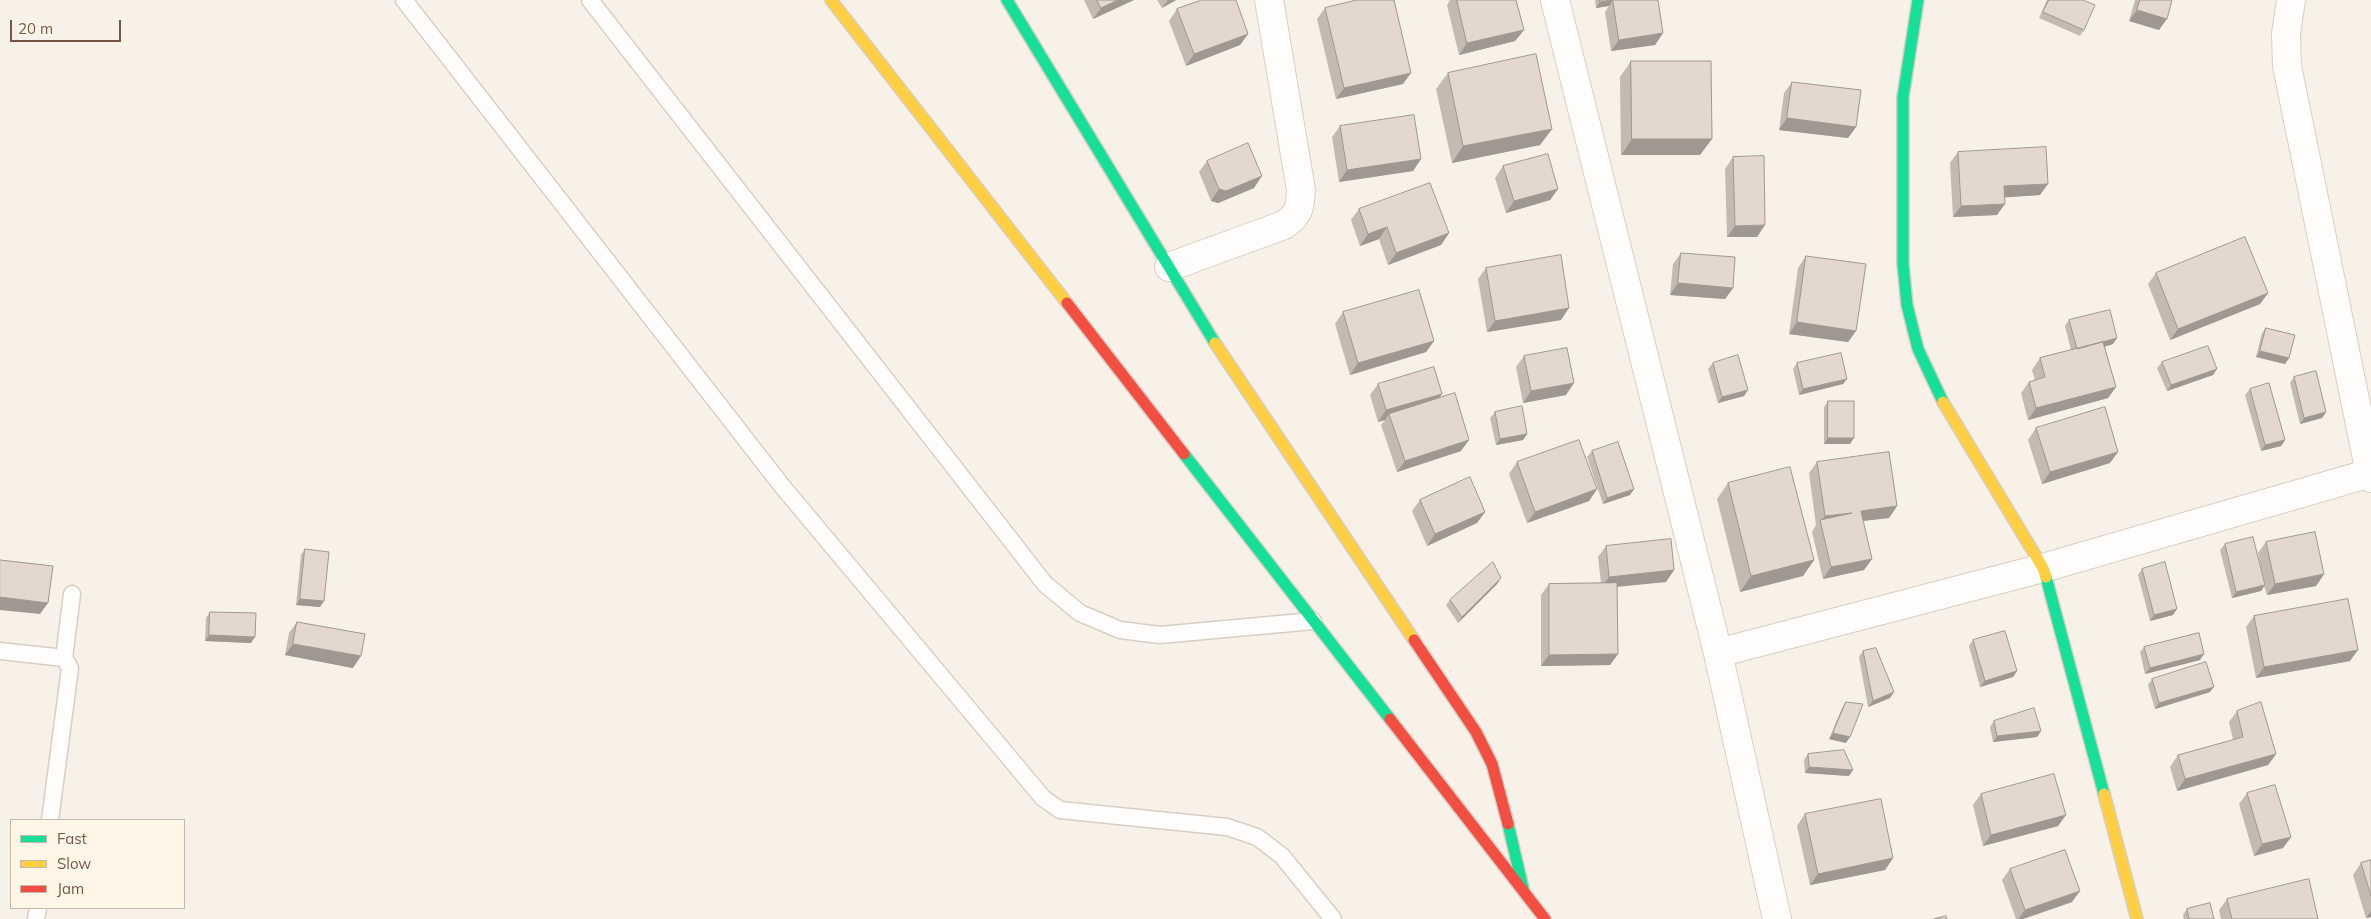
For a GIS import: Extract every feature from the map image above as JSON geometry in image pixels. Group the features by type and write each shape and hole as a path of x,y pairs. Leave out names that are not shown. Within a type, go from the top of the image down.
{"main road":[{"path":"831,0 1545,919"},
{"path":"1007,0 1212,338 1476,732 1492,764 1502,796 1524,892"},
{"path":"1918,0 1903,97 1903,264 1907,305 1918,348 1936,390 2043,568 2137,919"}],"street":[{"path":"1169,267 1284,225 1295,218 1300,205 1301,190 1269,0"},
{"path":"1555,0 1718,652 1776,919"},
{"path":"1718,652 2043,568 2371,475 2287,66 2286,34 2291,0"}],"lane":[{"path":"404,0 782,486 1042,798 1060,810 1228,827 1256,837 1282,856 1333,919"},
{"path":"590,0 1045,584 1080,613 1120,630 1160,635 1313,621"},
{"path":"64,658 72,594"},
{"path":"0,651 64,658 68,662 70,675 50,819"}],"building":[{"path":"1097,0 1118,0 1101,8"},
{"path":"1202,0 1236,0 1248,34 1194,54 1177,9"},
{"path":"1357,0 1394,0 1411,73 1344,88 1325,8"},
{"path":"1457,0 1516,0 1524,30 1467,43"},
{"path":"1613,0 1658,0 1663,33 1619,40"},
{"path":"2049,0 2083,0 2095,5 2084,30 2043,12"},
{"path":"2140,0 2172,0 2167,19 2137,10"},
{"path":"1536,54 1552,129 1463,146 1448,73"},
{"path":"1631,61 1711,61 1712,139 1632,139"},
{"path":"1792,82 1861,90 1856,127 1787,118"},
{"path":"1414,115 1421,159 1347,170 1340,126"},
{"path":"1248,143 1262,176 1226,191 1219,189 1207,161"},
{"path":"2046,147 2048,184 2004,186 2005,204 1961,206 1958,152"},
{"path":"1548,154 1558,189 1514,201 1503,166"},
{"path":"1764,156 1765,225 1735,226 1733,157"},
{"path":"1430,183 1449,233 1396,253 1387,227 1368,234 1359,209"},
{"path":"2245,237 2268,293 2178,329 2156,273"},
{"path":"1681,253 1735,257 1733,288 1678,283"},
{"path":"1561,255 1569,308 1495,321 1486,268"},
{"path":"1806,256 1866,264 1856,331 1797,322"},
{"path":"1419,290 1434,341 1358,363 1343,312"},
{"path":"2110,310 2117,338 2077,349 2069,320"},
{"path":"2266,328 2295,335 2289,358 2260,351"},
{"path":"2103,342 2116,387 2036,408 2029,382 2045,377 2040,358"},
{"path":"2208,346 2217,369 2171,385 2162,362"},
{"path":"1567,348 1574,383 1531,391 1524,356"},
{"path":"1841,353 1847,379 1803,389 1797,363"},
{"path":"1738,355 1748,390 1722,397 1713,363"},
{"path":"1434,367 1442,394 1386,410 1378,384"},
{"path":"2316,371 2326,412 2304,418 2294,377"},
{"path":"2269,383 2285,440 2265,445 2250,389"},
{"path":"1455,393 1469,440 1405,461 1389,414"},
{"path":"1828,401 1854,401 1854,438 1828,438"},
{"path":"1522,406 1527,434 1500,439 1495,412"},
{"path":"2105,407 2118,452 2050,472 2036,428"},
{"path":"1579,440 1597,489 1535,512 1517,462"},
{"path":"1618,442 1634,489 1607,498 1592,451"},
{"path":"1889,452 1897,506 1861,511 1872,559 1831,567 1820,520 1852,513 1825,516 1817,462"},
{"path":"1790,467 1814,560 1751,576 1728,483"},
{"path":"1470,477 1485,512 1435,534 1420,500"},
{"path":"2315,532 2324,574 2275,584 2266,542"},
{"path":"2253,537 2265,585 2236,592 2225,544"},
{"path":"1671,539 1674,570 1609,577 1606,546"},
{"path":"305,549 329,552 324,601 300,599"},
{"path":"0,560 53,566 48,603 0,597"},
{"path":"1493,562 1501,578 1462,617 1450,600"},
{"path":"2165,562 2177,609 2154,615 2142,569"},
{"path":"1617,583 1618,654 1549,655 1549,584"},
{"path":"2348,599 2358,650 2264,667 2254,616"},
{"path":"210,612 256,613 255,637 209,635"},
{"path":"297,622 365,634 361,656 293,644"},
{"path":"2005,631 2017,671 1985,681 1973,640"},
{"path":"2199,633 2204,654 2150,668 2144,647"},
{"path":"1876,648 1894,692 1873,701 1863,651"},
{"path":"2206,662 2214,687 2159,703 2152,679"},
{"path":"1846,702 1863,704 1850,737 1833,733"},
{"path":"2261,702 2276,754 2185,779 2178,755 2243,737 2237,711"},
{"path":"2034,708 2041,731 1997,736 1994,721"},
{"path":"1844,750 1853,770 1809,767 1808,754"},
{"path":"2054,774 2066,815 1991,835 1981,794"},
{"path":"2275,785 2291,837 2262,844 2247,793"},
{"path":"1881,799 1893,858 1818,874 1805,814"},
{"path":"2065,850 2080,891 2025,910 2010,869"},
{"path":"2371,860 2371,896 2361,863"},
{"path":"2309,879 2318,919 2232,919 2227,899"},
{"path":"2210,903 2214,919 2189,919 2187,909"},
{"path":"1946,916 1947,919 1934,919"}],"traffic: fast":[{"path":"1007,0 1215,343"},
{"path":"1918,0 1903,97 1903,264 1907,305 1918,349 1943,402"},
{"path":"1184,454 1390,719"},
{"path":"2046,577 2104,794"},
{"path":"1508,824 1524,892"}],"traffic: slow":[{"path":"831,0 1067,303"},
{"path":"1215,343 1414,640"},
{"path":"1943,402 2043,568 2046,577"},
{"path":"2104,794 2137,919"}],"traffic: jam":[{"path":"1067,303 1184,454"},
{"path":"1414,640 1476,732 1492,764 1508,824"},
{"path":"1390,719 1545,919"}]}
